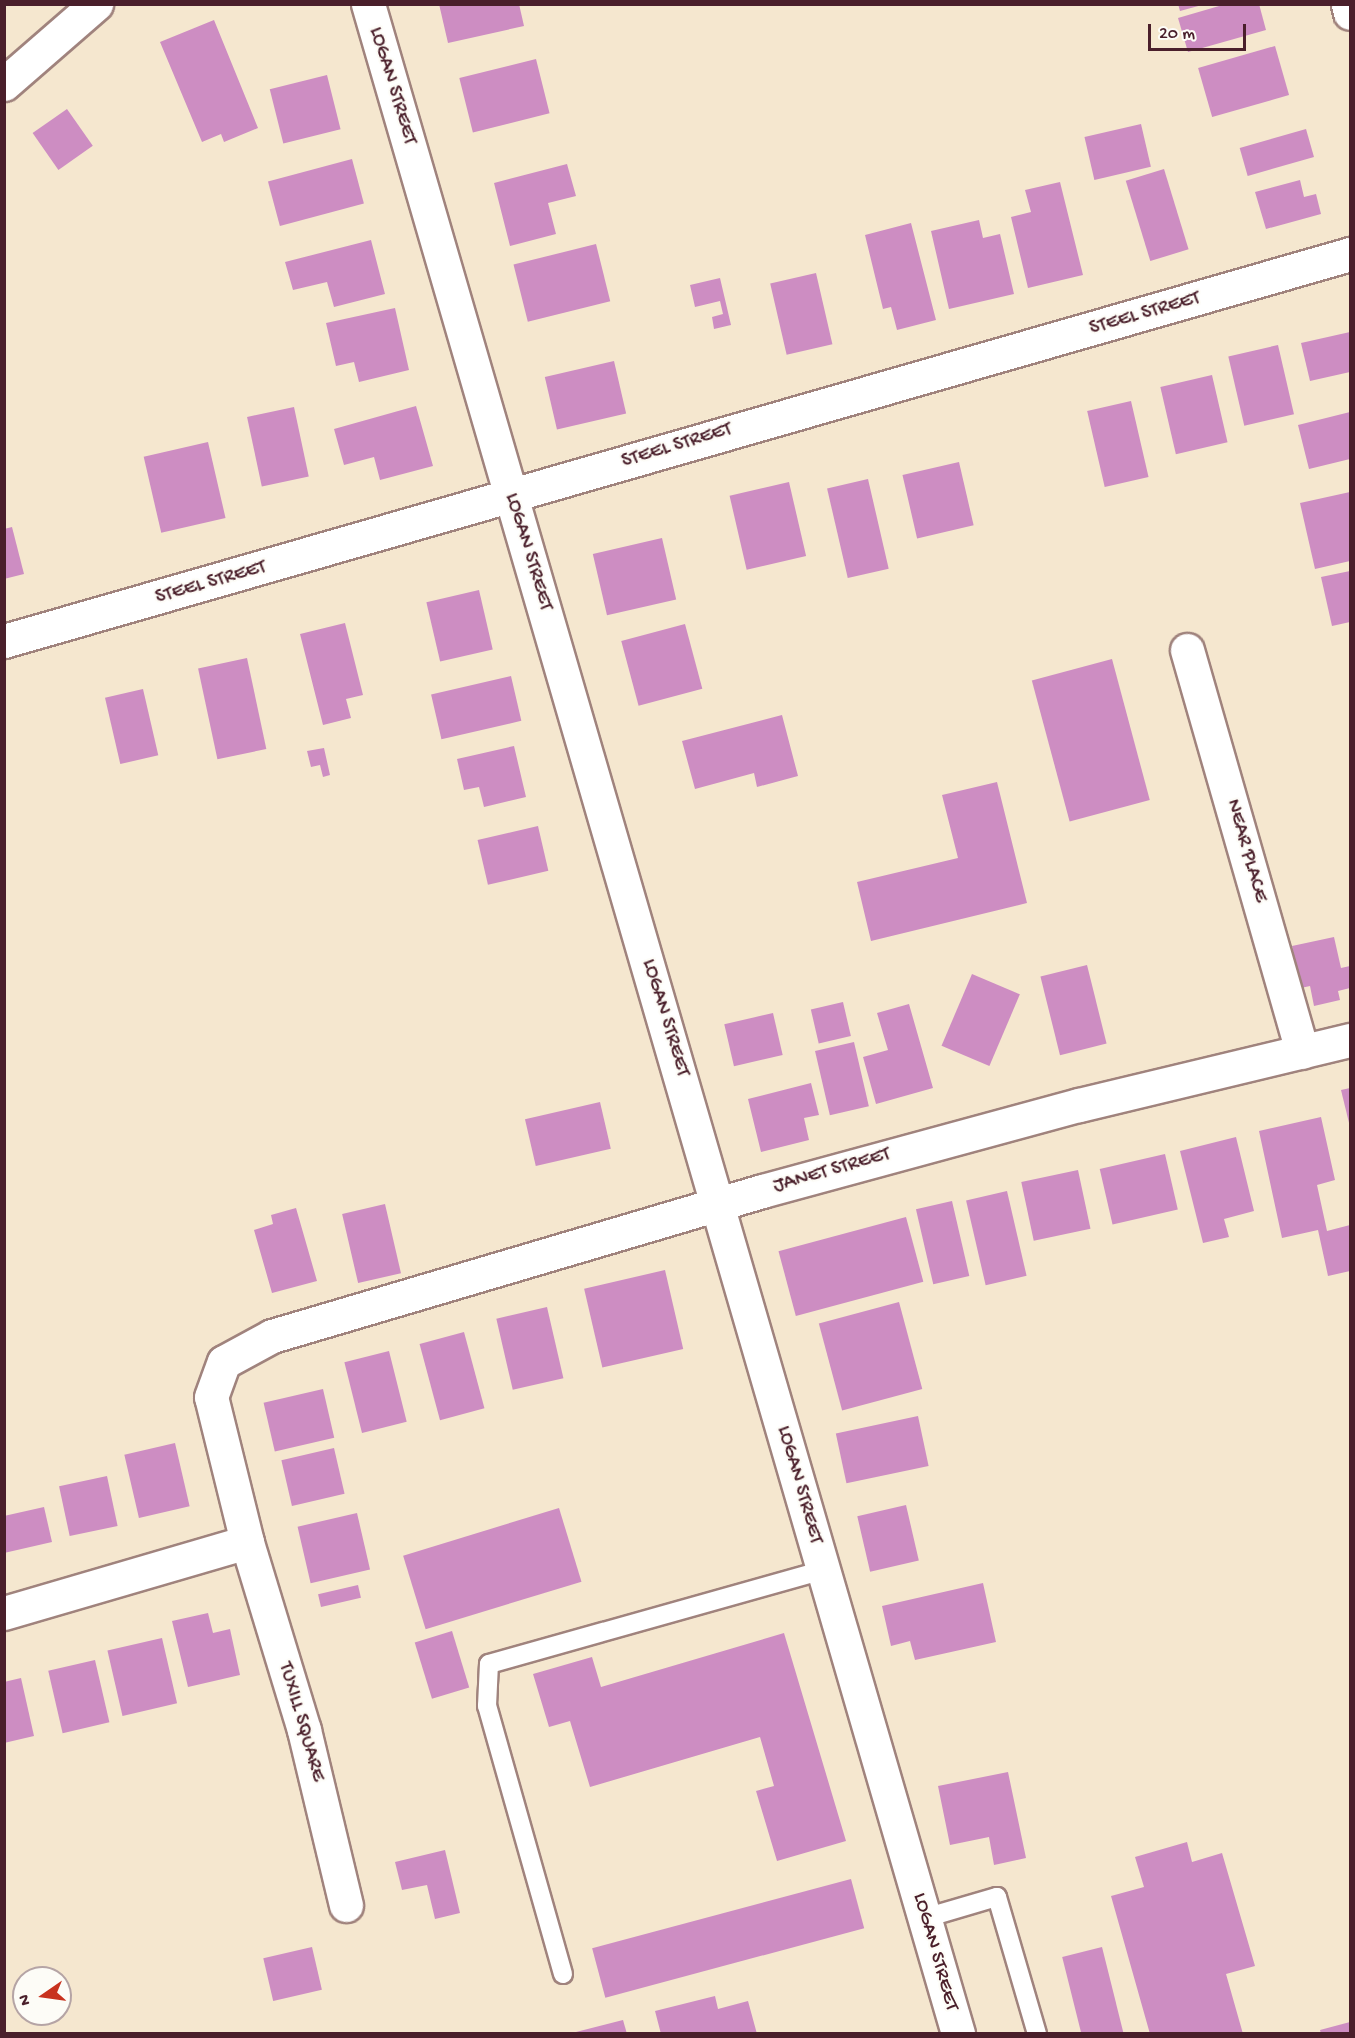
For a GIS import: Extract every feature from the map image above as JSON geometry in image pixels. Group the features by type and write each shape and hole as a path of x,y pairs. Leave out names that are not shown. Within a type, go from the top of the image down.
{"street":[{"path":"4,84 96,4"},
{"name":"LOGAN STREET","path":"368,4 511,499 720,1204 958,2034"},
{"path":"1348,4 1350,13"},
{"name":"STEEL STREET","path":"4,641 511,499 658,450 1350,254"},
{"name":"NEAR PLACE","path":"1187,650 1302,1052"},
{"name":"JANET STREET","path":"320,1322 955,1137 1350,1040"},
{"name":"TUXILL SQUARE","path":"320,1322 241,1349 212,1382 211,1397 247,1542 304,1730 346,1905"},
{"path":"4,1613 247,1542"}],"lane":[{"path":"563,1974 487,1706 489,1664 824,1570"},
{"path":"925,1918 997,1897 1037,2034"}],"building":[{"path":"439,4 519,4 524,26 448,43"},
{"path":"1178,4 1202,4 1202,5 1180,11"},
{"path":"1226,4 1259,4 1266,30 1188,52 1178,18"},
{"path":"214,20 258,128 224,142 221,134 202,142 160,42"},
{"path":"1275,46 1289,95 1212,117 1198,68"},
{"path":"536,59 550,113 473,132 459,78"},
{"path":"327,75 341,129 283,144 270,89"},
{"path":"67,109 93,146 58,170 33,133"},
{"path":"1141,124 1151,167 1094,180 1084,137"},
{"path":"1306,129 1314,157 1248,176 1240,148"},
{"path":"352,159 364,203 280,226 268,182"},
{"path":"567,164 576,196 548,203 556,234 510,246 494,183"},
{"path":"1164,169 1189,249 1150,261 1126,181"},
{"path":"1300,180 1304,197 1316,194 1321,214 1266,229 1255,192"},
{"path":"1060,182 1083,275 1028,288 1011,217 1031,212 1025,190"},
{"path":"979,220 983,238 1000,234 1014,294 949,309 931,231"},
{"path":"911,223 936,320 897,330 891,307 883,309 865,235"},
{"path":"371,240 385,294 334,307 327,282 293,290 285,262"},
{"path":"596,244 610,301 528,322 514,265"},
{"path":"816,273 832,344 787,355 770,284"},
{"path":"720,278 731,325 714,329 712,317 723,314 720,301 695,307 690,285"},
{"path":"395,308 409,370 359,382 354,362 336,366 326,323"},
{"path":"1350,332 1350,372 1310,381 1301,343"},
{"path":"1278,345 1294,414 1244,426 1228,356"},
{"path":"614,361 626,414 557,430 545,377"},
{"path":"1212,375 1228,442 1176,454 1160,387"},
{"path":"1131,401 1149,477 1105,487 1087,411"},
{"path":"416,406 433,466 380,480 374,457 344,465 334,429"},
{"path":"294,407 309,476 262,486 247,417"},
{"path":"1350,412 1350,459 1309,469 1298,425"},
{"path":"208,442 226,518 161,533 144,457"},
{"path":"959,462 974,525 917,538 902,475"},
{"path":"868,479 889,569 848,578 827,488"},
{"path":"789,482 806,556 747,570 730,496"},
{"path":"1350,492 1350,561 1315,569 1300,503"},
{"path":"12,527 24,574 4,579 4,529"},
{"path":"662,538 676,599 607,615 593,554"},
{"path":"1350,571 1350,622 1332,626 1321,577"},
{"path":"479,590 493,649 440,662 426,602"},
{"path":"345,623 363,695 346,699 351,718 323,725 300,634"},
{"path":"685,624 702,689 639,706 621,641"},
{"path":"247,658 266,749 217,759 198,668"},
{"path":"1112,659 1150,800 1070,822 1032,680"},
{"path":"511,676 521,721 441,739 431,694"},
{"path":"143,689 158,755 120,764 105,698"},
{"path":"782,715 798,776 757,787 754,773 695,789 682,741"},
{"path":"514,746 526,797 484,807 479,787 464,790 457,759"},
{"path":"324,748 330,775 323,777 320,765 311,767 307,751"},
{"path":"997,782 1027,903 871,941 857,882 958,858 942,795"},
{"path":"538,826 548,871 488,885 478,840"},
{"path":"1334,937 1341,968 1350,966 1350,988 1338,991 1340,1000 1314,1006 1310,986 1301,988 1292,946"},
{"path":"1087,965 1107,1044 1060,1055 1040,977"},
{"path":"972,974 1020,994 989,1066 942,1046"},
{"path":"843,1002 851,1036 819,1044 811,1009"},
{"path":"909,1004 933,1088 876,1104 863,1057 888,1050 877,1013"},
{"path":"773,1013 783,1055 734,1066 724,1024"},
{"path":"854,1042 869,1106 830,1115 815,1051"},
{"path":"811,1083 819,1115 804,1118 809,1140 761,1152 748,1099"},
{"path":"1350,1088 1350,1127 1341,1090"},
{"path":"600,1102 611,1149 536,1166 525,1119"},
{"path":"1321,1117 1335,1180 1317,1185 1327,1231 1350,1225 1350,1271 1328,1276 1318,1230 1282,1238 1259,1131"},
{"path":"1236,1137 1254,1211 1224,1219 1229,1237 1203,1243 1180,1151"},
{"path":"1165,1154 1178,1210 1113,1225 1100,1169"},
{"path":"1078,1170 1090,1229 1034,1241 1021,1182"},
{"path":"1007,1191 1027,1276 986,1285 966,1200"},
{"path":"952,1201 969,1276 933,1284 916,1209"},
{"path":"385,1204 401,1273 358,1283 342,1214"},
{"path":"296,1208 317,1281 272,1293 254,1230 273,1224 271,1215"},
{"path":"906,1217 923,1282 796,1316 778,1251"},
{"path":"665,1270 683,1349 602,1368 584,1289"},
{"path":"899,1302 922,1389 842,1410 819,1323"},
{"path":"547,1307 563,1378 513,1390 496,1319"},
{"path":"464,1332 484,1408 440,1420 420,1344"},
{"path":"389,1351 407,1422 362,1433 344,1362"},
{"path":"323,1389 334,1438 275,1451 264,1403"},
{"path":"918,1416 929,1466 846,1483 836,1433"},
{"path":"175,1443 190,1506 139,1518 124,1455"},
{"path":"334,1448 345,1494 292,1506 281,1460"},
{"path":"107,1476 118,1526 70,1536 59,1486"},
{"path":"906,1505 919,1561 870,1572 857,1516"},
{"path":"44,1507 52,1542 4,1553 4,1516"},
{"path":"559,1508 582,1582 426,1629 403,1556"},
{"path":"357,1513 370,1570 311,1583 298,1527"},
{"path":"983,1583 996,1642 915,1660 910,1641 891,1646 882,1606"},
{"path":"358,1585 361,1598 321,1607 318,1594"},
{"path":"208,1613 213,1633 230,1629 240,1675 188,1687 172,1621"},
{"path":"452,1631 469,1687 432,1699 415,1642"},
{"path":"784,1633 846,1841 777,1861 756,1791 774,1786 760,1737 590,1787 570,1721 549,1727 533,1674 592,1657 601,1687"},
{"path":"162,1638 177,1703 123,1716 107,1651"},
{"path":"95,1660 109,1722 63,1733 48,1671"},
{"path":"21,1678 34,1736 4,1743 4,1682"},
{"path":"1008,1772 1026,1858 994,1865 989,1837 950,1845 938,1786"},
{"path":"1187,1842 1192,1862 1222,1853 1255,1966 1226,1974 1243,2034 1150,2034 1111,1896 1144,1887 1135,1857"},
{"path":"445,1850 460,1913 435,1919 427,1885 402,1890 395,1862"},
{"path":"851,1879 864,1928 605,1998 592,1948"},
{"path":"312,1947 322,1990 273,2001 263,1958"},
{"path":"1102,1947 1124,2033 1081,2034 1062,1957"},
{"path":"715,1996 718,2009 748,2001 757,2034 661,2034 655,2011"},
{"path":"623,2020 627,2034 572,2034 572,2033"},
{"path":"1350,2022 1350,2034 1321,2034 1320,2030"}]}
